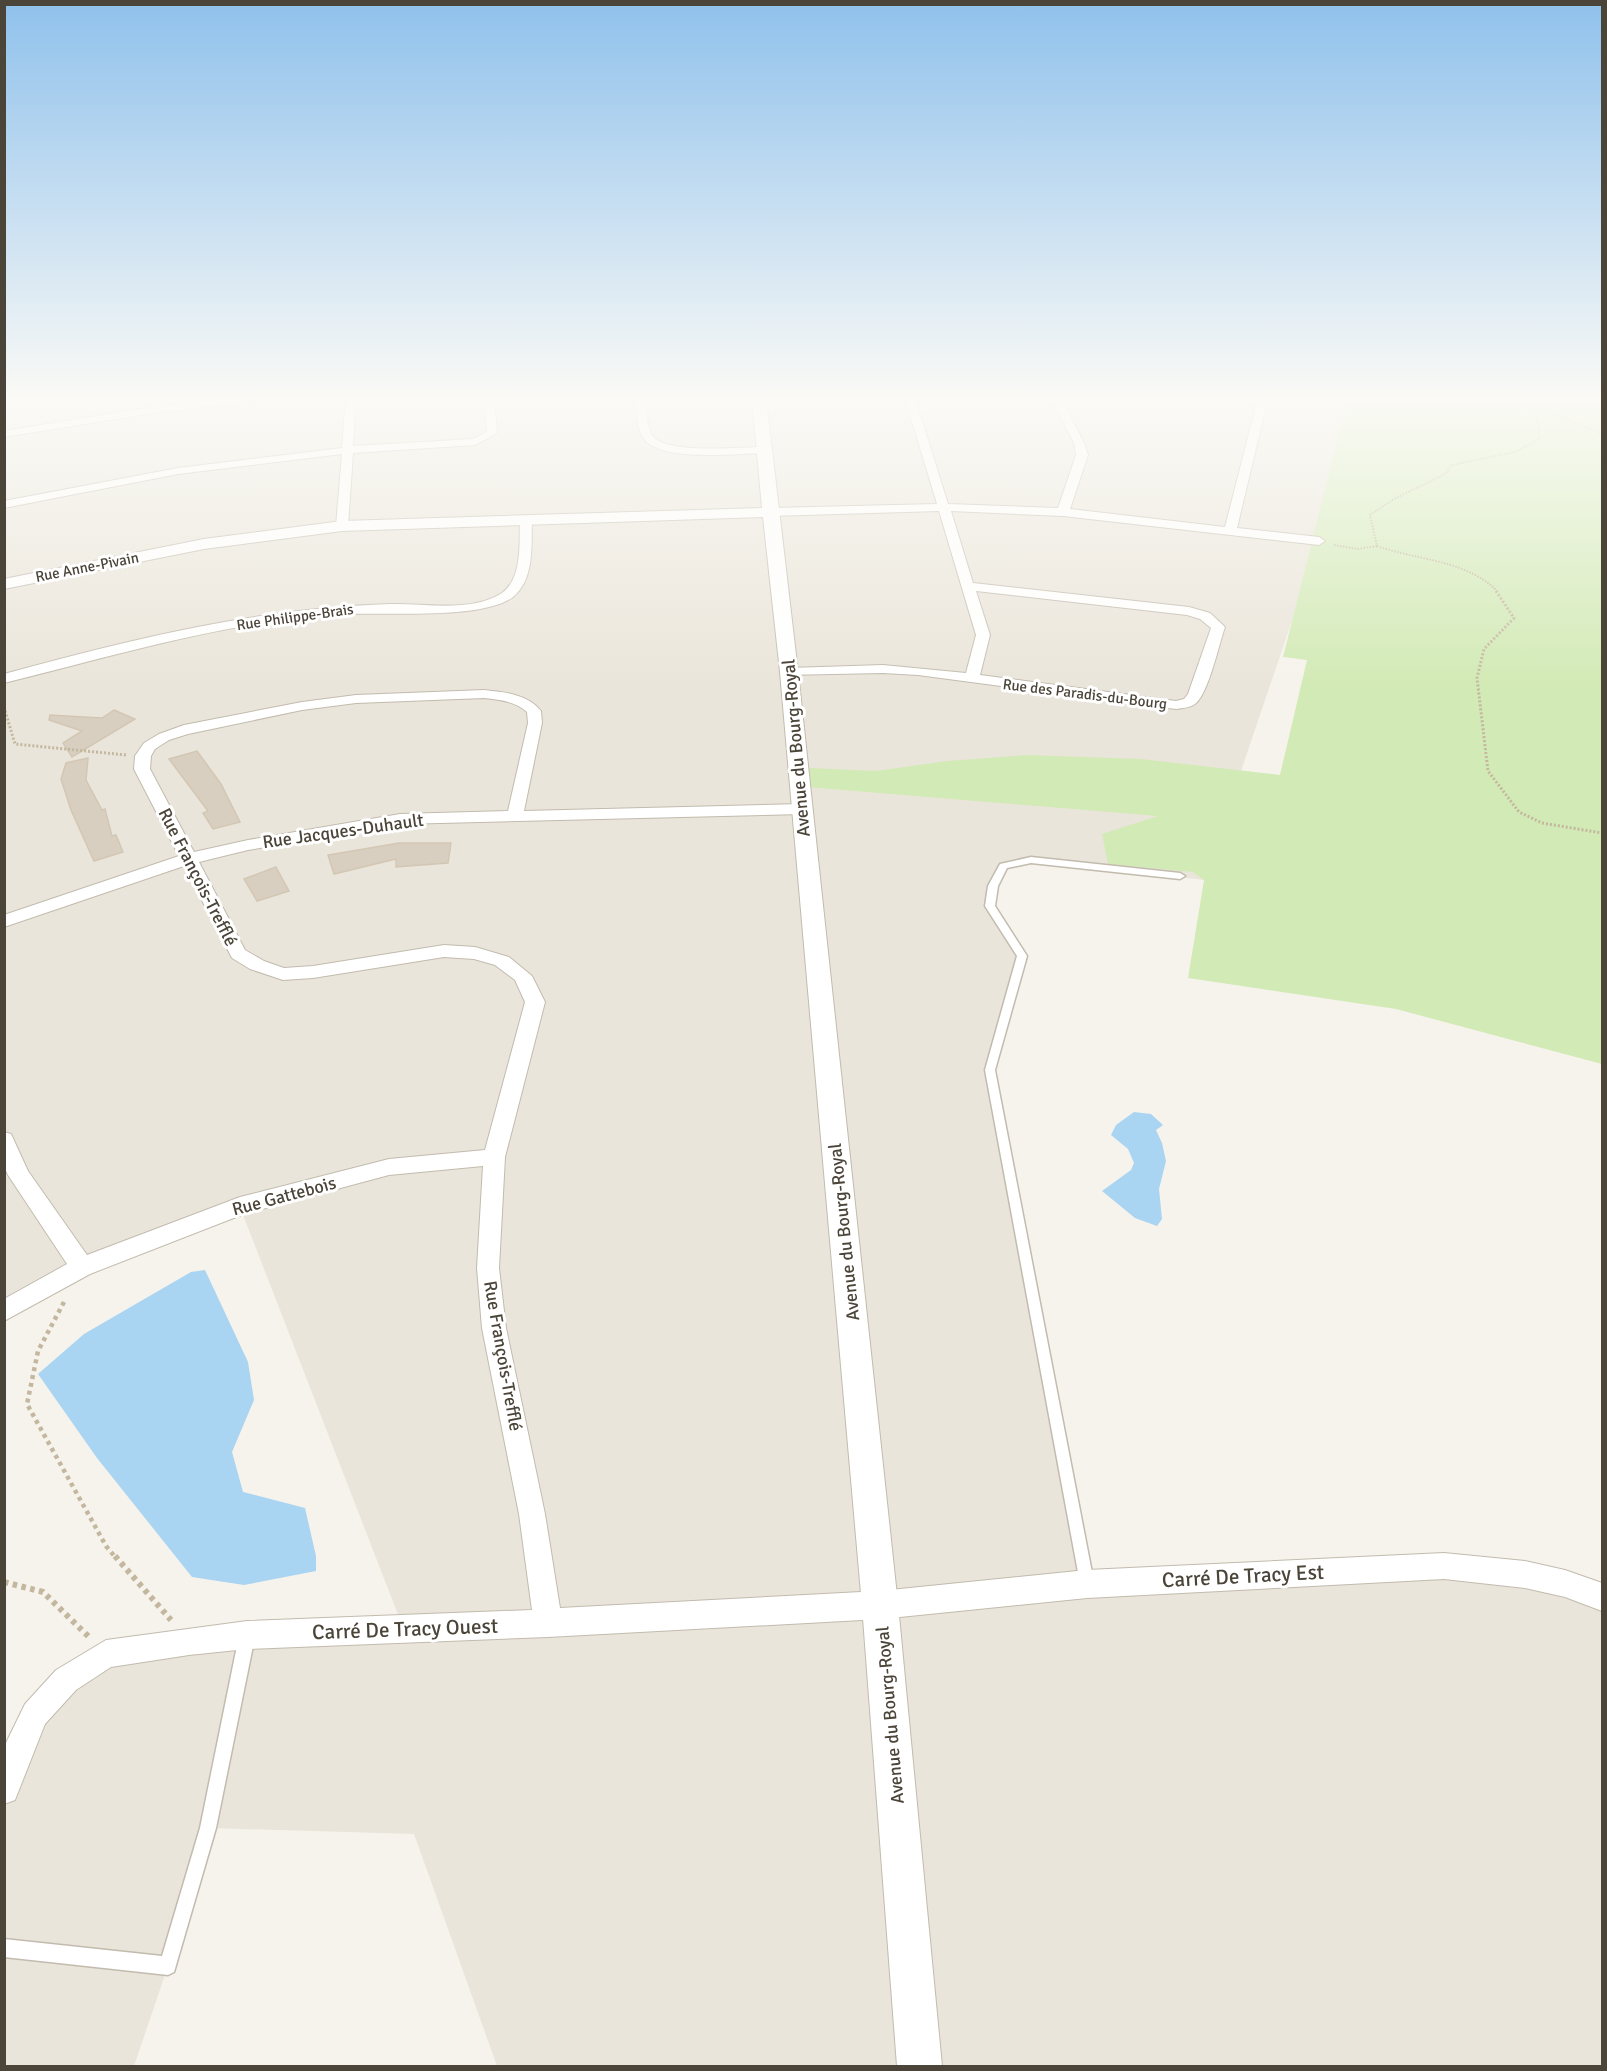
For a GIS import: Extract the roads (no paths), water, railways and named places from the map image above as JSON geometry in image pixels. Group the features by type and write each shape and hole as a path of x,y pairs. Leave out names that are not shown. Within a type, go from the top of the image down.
{"street":[{"path":"4,505 57,495"},
{"path":"342,526 345,495"},
{"name":"Avenue du Bourg-Royal","path":"769,495 789,672 880,1605 920,2067"},
{"path":"939,495 983,635 972,679"},
{"path":"1063,512 1069,495"},
{"path":"1230,530 1239,495"},
{"name":"Rue Anne-Pivain","path":"4,584 204,544 342,526 943,507 1063,512 1319,541"},
{"name":"Rue Philippe-Brais","path":"4,679 191,633 273,618 360,609 428,608 495,602 514,590 521,581 526,520"},
{"name":"Rue des Paradis-du-Bourg","path":"789,672 883,669 918,671 1176,705 1189,702 1195,695 1218,627 1205,616 1189,611 969,586"},
{"name":"Rue François-Trefflé","path":"515,815 535,723 534,711 525,703 507,697 484,694 356,699 302,706 184,730 164,737 149,746 143,756 142,769 238,954 257,965 283,974 313,972 444,951 475,953 502,961 523,976 535,1002 494,1157 488,1268 494,1328 532,1514 548,1623"},
{"name":"Rue Jacques-Duhault","path":"4,921 188,859 248,844 400,819 802,809"},
{"path":"4,1140 19,1175 82,1267"},
{"name":"Rue Gattebois","path":"4,1311 82,1267 240,1206 389,1167 494,1157"},
{"name":"Carré De Tracy Est","path":"880,1605 1087,1584 1444,1566 1488,1568 1584,1588 1602,1597"},
{"name":"Carré De Tracy Ouest","path":"4,1789 35,1714 66,1680 106,1654 247,1635 548,1623 880,1605"}],"lane":[{"path":"1087,1584 990,1070 1022,956 990,906 993,886 1003,866 1031,860 1180,876"},
{"path":"4,1948 168,1966 208,1828 247,1635"}],"water":[{"path":"1134,1112 1151,1114 1163,1125 1156,1130 1166,1161 1159,1189 1162,1219 1157,1226 1135,1218 1102,1191 1131,1170 1134,1163 1128,1149 1111,1135 1116,1125"},
{"path":"205,1270 248,1362 254,1400 232,1452 243,1492 305,1508 316,1556 316,1571 244,1585 192,1577 97,1458 38,1374 84,1334 191,1272"}]}
